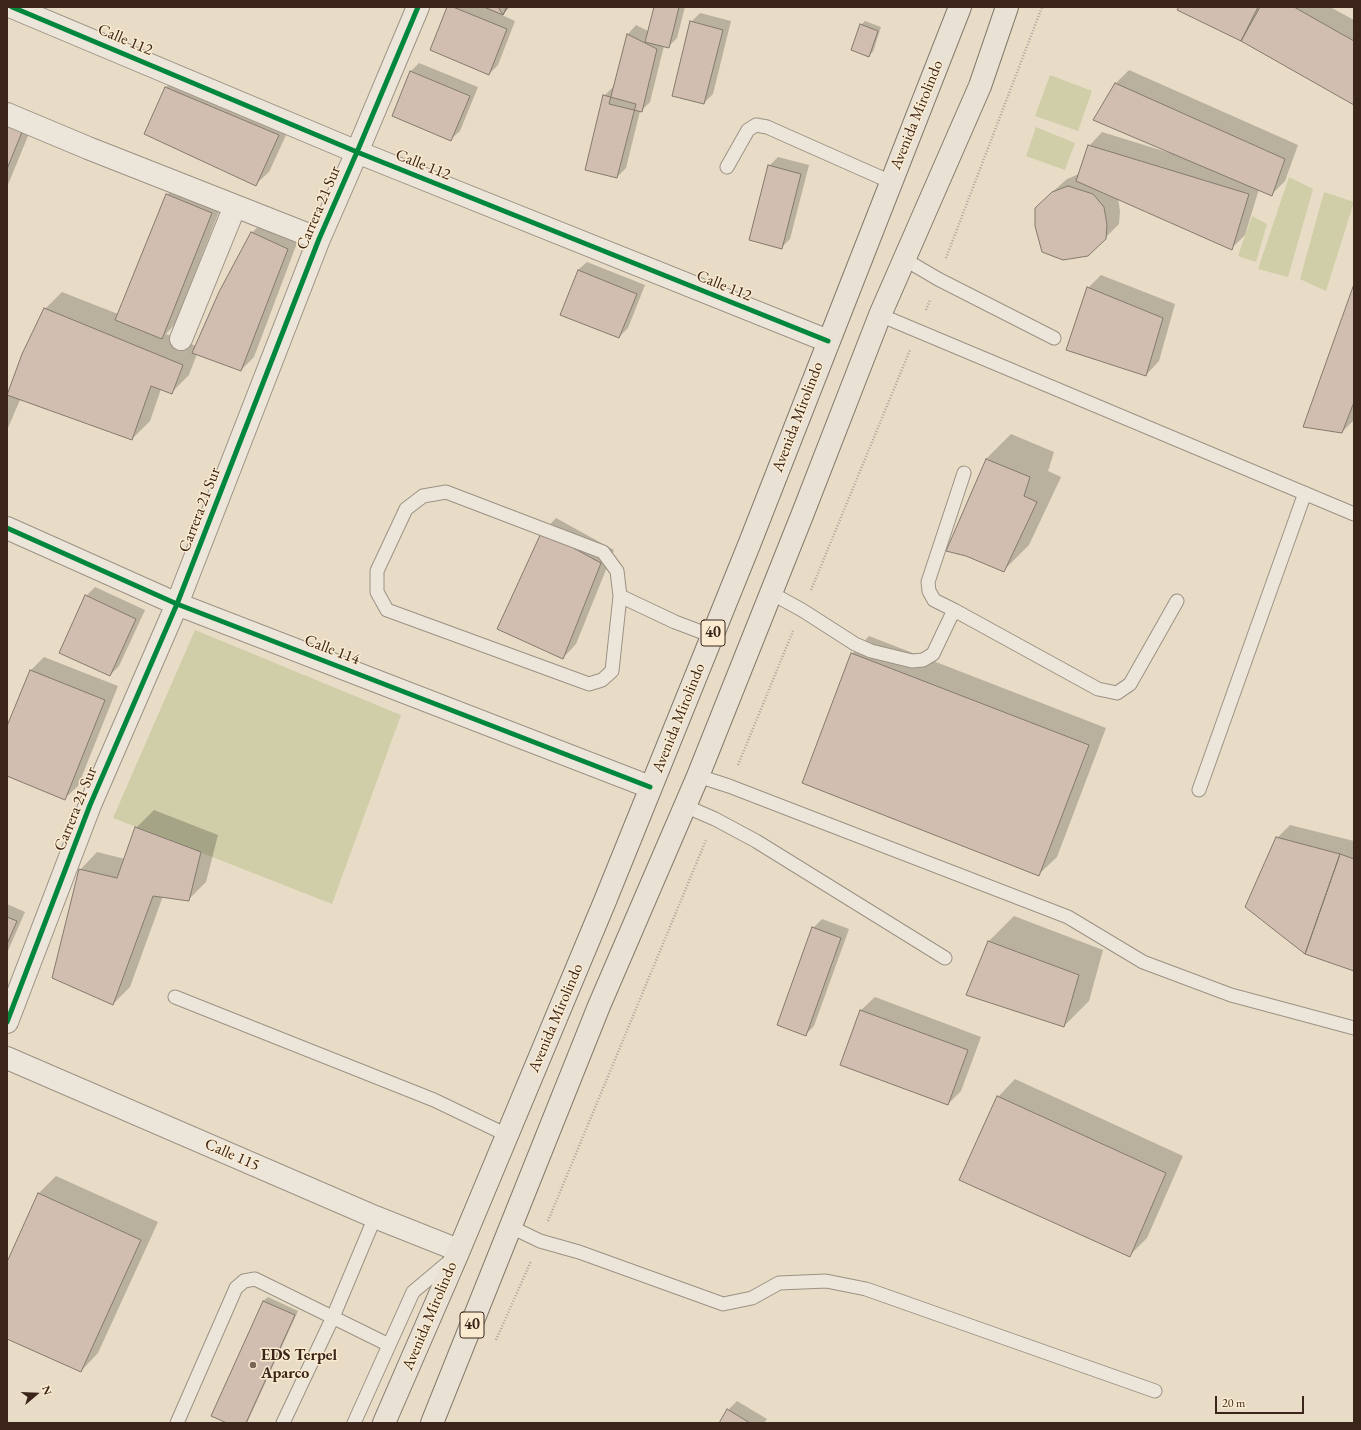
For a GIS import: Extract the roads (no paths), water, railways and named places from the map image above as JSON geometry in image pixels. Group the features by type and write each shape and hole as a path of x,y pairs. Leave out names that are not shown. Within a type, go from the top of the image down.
{"main road":[{"name":"Avenida Mirolindo","path":"384,1423 605,901 712,636 960,7"},
{"name":"40","path":"432,1423 608,986 698,776 880,315 980,86 1007,7"}],"street":[{"name":"Calle 112","path":"12,7 357,152 828,341"},
{"name":"Carrera 21 Sur","path":"7,1022 90,805 177,604 319,240 418,7"},
{"path":"7,114 319,240"},
{"path":"181,339 235,206"},
{"name":"Calle 114","path":"7,528 177,604 650,787"},
{"name":"Calle 115","path":"7,1058 457,1252"}],"lane":[{"path":"727,167 748,130 756,125 767,127 891,182"},
{"path":"904,258 938,279 1054,338"},
{"path":"880,315 1354,514"},
{"path":"964,473 928,582 929,591 934,600 1098,689 1117,693 1130,684 1177,601"},
{"path":"446,492 603,552 617,571 620,596 612,671 602,680 589,684 387,610 377,592 377,571 406,509 424,496 446,492"},
{"path":"1199,790 1305,493"},
{"path":"771,593 802,610 855,644 870,651 912,661 924,660 933,654 954,610"},
{"path":"620,596 675,622 712,636"},
{"path":"698,776 729,786 1068,917 1143,962 1231,995 1354,1028"},
{"path":"685,806 715,819 763,845 945,958"},
{"path":"175,997 434,1100 507,1135"},
{"path":"283,1423 333,1317 375,1217"},
{"path":"511,1227 540,1241 580,1252 723,1304 752,1298 780,1283 826,1281 866,1289 1155,1390"},
{"path":"354,1423 413,1292 457,1252"},
{"path":"177,1423 236,1288 244,1281 255,1279 389,1345"}],"place":[{"name":"EDS Terpel Aparco","path":"253,1365"}]}
